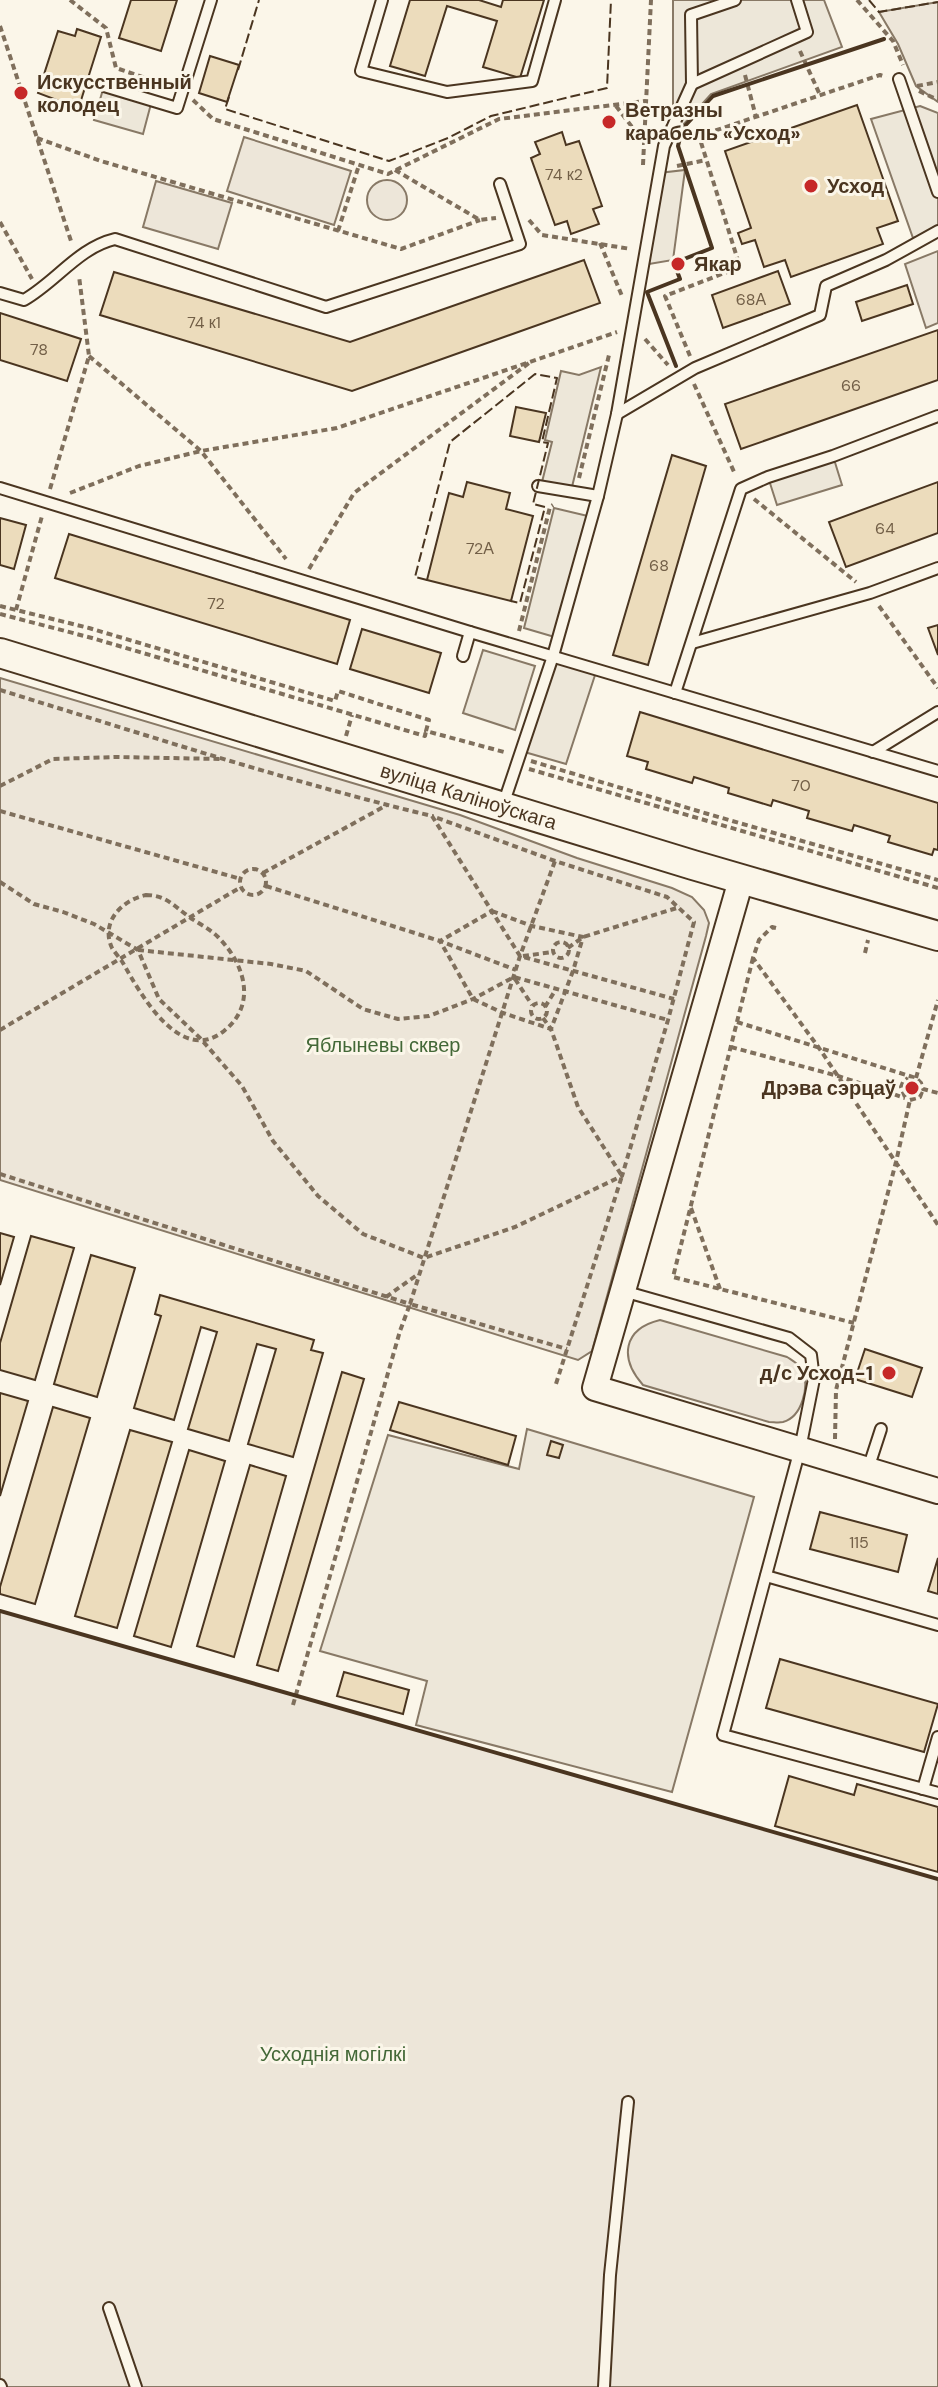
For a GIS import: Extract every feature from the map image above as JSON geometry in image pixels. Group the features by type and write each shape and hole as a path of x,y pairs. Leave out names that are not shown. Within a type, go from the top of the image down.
{"main road":[{"name":"вуліца Каліноўскага","path":"0,653 741,880 938,936"}],"street":[{"path":"741,880 595,1388 938,1491"}],"lane":[{"path":"104,86 177,108 211,0"},
{"path":"382,0 361,71 447,92 532,81 555,0"},
{"path":"502,807 553,656 598,496 617,414 664,146 692,84 691,15 735,0"},
{"path":"692,84 807,32 797,0"},
{"path":"899,79 938,192"},
{"path":"0,293 24,300 98,243 115,239 326,307 520,244 500,184"},
{"path":"617,414 695,368 820,315 826,286 886,260 938,231"},
{"path":"675,693 741,489 938,416"},
{"path":"538,486 598,496"},
{"path":"0,488 938,771"},
{"path":"692,643 870,593 938,568"},
{"path":"463,656 470,632"},
{"path":"873,752 938,712"},
{"path":"623,1291 789,1338 811,1355 814,1379 800,1449 723,1735 938,1793"},
{"path":"867,1470 881,1429"},
{"path":"766,1576 938,1625"},
{"path":"923,1789 938,1737"},
{"path":"604,2387 610,2275 628,2102"},
{"path":"109,2308 136,2387"}],"path":[{"path":"70,0 106,28 116,68 183,90 213,119 388,174 499,119 645,101"},
{"path":"82,9 85,0"},
{"path":"643,168 651,0"},
{"path":"857,0 893,41 912,87"},
{"path":"0,26 77,258 89,356 16,610"},
{"path":"0,37 6,45"},
{"path":"806,64 820,95"},
{"path":"938,100 899,79 880,75 699,136 740,267 665,296 695,368 696,385 741,489 870,593 938,688"},
{"path":"912,87 938,82"},
{"path":"748,85 756,117"},
{"path":"615,105 644,142"},
{"path":"37,138 101,161 401,249 480,220"},
{"path":"677,166 706,160"},
{"path":"338,232 359,165"},
{"path":"0,222 39,291"},
{"path":"600,243 622,297"},
{"path":"629,261 631,249"},
{"path":"620,308 625,285"},
{"path":"515,645 550,507 576,492 618,320"},
{"path":"46,502 139,466 201,451 337,428 633,324 679,376 696,385"},
{"path":"89,356 201,451 302,580 354,493 529,363"},
{"path":"0,606 89,628 335,701"},
{"path":"0,614 425,736 429,720 338,691 333,709"},
{"path":"0,690 227,759 432,816 555,861 667,897 694,922 622,1176 555,1387"},
{"path":"426,731 938,888"},
{"path":"0,786 53,759 227,759"},
{"path":"517,761 938,880"},
{"path":"263,873 387,805"},
{"path":"0,811 241,879"},
{"path":"432,816 520,956 674,999"},
{"path":"293,1705 400,1331 520,956 555,861"},
{"path":"256,869 263,873 266,886 261,893 254,896 246,893 241,887 241,879 248,870 256,869"},
{"path":"0,882 34,904 63,912 138,950 306,971 363,1009 398,1019 429,1016 473,999 514,977 668,1020"},
{"path":"266,886 440,941 516,970"},
{"path":"0,1030 241,887"},
{"path":"158,895 190,918 215,934 236,961 244,989 240,1015 219,1035 203,1040 186,1037 157,1016 111,947 114,914 131,898 158,895"},
{"path":"568,948 583,937 680,907"},
{"path":"492,911 532,926 583,937"},
{"path":"440,941 492,911"},
{"path":"776,928 772,927 759,940 753,958 673,1277 854,1323"},
{"path":"551,1029 583,937"},
{"path":"440,941 473,999 551,1029"},
{"path":"557,943 565,943 568,948 563,958 555,956 553,952 557,943"},
{"path":"138,950 159,999 203,1040 242,1086 273,1141 318,1196 363,1234 424,1258 515,1227 622,1176"},
{"path":"520,956 553,952"},
{"path":"563,958 565,969"},
{"path":"753,958 819,1048 938,1225"},
{"path":"514,977 533,1005"},
{"path":"545,1007 556,989"},
{"path":"913,1078 938,1000"},
{"path":"541,1003 545,1007 547,1012 543,1018 532,1015 530,1010 533,1005 541,1003"},
{"path":"543,1018 551,1029 578,1107 622,1176"},
{"path":"731,1047 908,1099 920,1097 923,1089 921,1083 913,1078 737,1022"},
{"path":"835,1461 836,1390 896,1162 908,1099 901,1087 903,1082 913,1078"},
{"path":"923,1089 938,1093"},
{"path":"0,1174 386,1297 567,1349"},
{"path":"691,1206 720,1289"},
{"path":"386,1297 419,1273"}],"green space":[{"path":"938,2 938,102 916,86 898,44 879,12"},
{"path":"244,137 351,171 334,225 227,191"},
{"path":"387,180 401,186 407,200 401,214 387,220 373,214 367,200 373,186"},
{"path":"156,181 232,203 218,249 143,227"},
{"path":"938,251 938,323 926,328 905,264"},
{"name":"Яблыневы сквер","path":"0,678 460,815 577,858 672,888 692,897 704,910 709,923 706,936 592,1351 578,1360 0,1180"},
{"path":"660,1320 787,1357 799,1366 804,1377 805,1392 799,1408 790,1419 769,1422 643,1385 630,1365 629,1346 638,1330"},
{"name":"Усходнія могілкі","path":"0,1611 938,1879 938,2387 0,2387"}],"shaded area":[{"path":"673,0 824,0 842,47 711,94 664,146 673,105"},
{"path":"104,86 152,100 143,134 94,120"},
{"path":"920,106 938,113 938,232 913,238 871,119"},
{"path":"685,170 673,260 643,265 659,173"},
{"path":"601,367 571,491 541,486 552,442 545,440 561,371 579,375"},
{"path":"833,456 842,485 777,505 768,477"},
{"path":"554,508 592,517 558,638 524,628"},
{"path":"483,650 535,666 515,730 463,713"},
{"path":"553,656 597,669 566,764 521,751"},
{"path":"527,1429 754,1497 672,1792 416,1725 427,1681 320,1651 388,1435 519,1469"}],"building":[{"path":"131,0 177,0 161,51 119,38"},
{"path":"410,0 479,0 501,7 503,0 544,0 520,78 483,67 497,21 447,6 425,76 390,66"},
{"path":"77,29 101,37 77,113 55,106 57,100 38,93 58,31 75,36"},
{"path":"210,56 239,65 227,102 199,93"},
{"name":"Усход","path":"857,105 898,221 877,228 883,244 791,277 785,260 764,267 755,240 742,244 738,233 751,228 725,151"},
{"path":"562,132 566,145 579,141 602,206 593,209 599,224 571,234 567,221 555,225 531,158 540,154 535,142"},
{"path":"584,260 600,303 352,391 100,315 114,272 350,342"},
{"path":"778,271 790,304 723,328 712,295"},
{"path":"907,285 913,304 862,321 856,302"},
{"path":"0,313 81,339 67,381 0,360"},
{"path":"938,330 938,380 741,449 725,404"},
{"path":"516,407 546,413 539,442 510,436"},
{"path":"672,455 706,466 648,665 613,655"},
{"path":"467,482 510,493 506,509 533,516 511,601 427,580 449,493 463,497"},
{"path":"938,482 938,533 846,567 829,522"},
{"path":"0,518 26,525 14,569 0,565"},
{"path":"69,534 350,620 337,664 55,578"},
{"path":"938,625 938,655 928,628"},
{"path":"362,629 441,653 429,693 350,669"},
{"path":"640,712 938,803 938,850 934,849 932,855 888,842 890,836 854,825 852,831 807,818 809,811 773,800 771,806 728,793 729,788 694,777 692,783 646,769 648,762 627,756"},
{"path":"0,1233 14,1237 0,1285"},
{"path":"31,1236 74,1248 35,1380 0,1370 0,1343"},
{"path":"91,1255 135,1268 97,1397 54,1384"},
{"path":"160,1295 314,1340 311,1350 323,1353 293,1457 248,1444 276,1349 257,1344 229,1441 188,1429 217,1332 201,1327 174,1420 134,1408 161,1316 155,1314"},
{"name":"д/с Усход-1","path":"865,1349 922,1368 912,1397 855,1379"},
{"path":"342,1372 364,1379 278,1671 257,1665"},
{"path":"0,1393 28,1401 0,1496"},
{"path":"399,1402 516,1436 508,1465 390,1430"},
{"path":"53,1407 90,1418 35,1604 0,1594 0,1587"},
{"path":"130,1430 172,1442 117,1628 75,1616"},
{"path":"551,1441 563,1445 559,1458 547,1455"},
{"path":"189,1450 225,1461 171,1647 134,1636"},
{"path":"250,1465 286,1476 234,1657 197,1646"},
{"path":"820,1512 907,1535 898,1572 810,1549"},
{"path":"938,1558 938,1594 928,1591"},
{"path":"780,1659 938,1704 924,1752 766,1708"},
{"path":"344,1672 409,1690 403,1714 337,1696"},
{"path":"789,1776 854,1795 857,1784 938,1807 938,1872 775,1826"}],"fence":[{"path":"238,70 259,0"},
{"path":"229,97 225,109 389,161 448,138 491,116 607,88 611,0"},
{"path":"869,0 879,12 938,2"},
{"path":"427,580 415,577 450,442 535,374 557,378 542,442 548,443 533,504 545,507 520,603 511,601"}],"wall":[{"path":"676,366 647,292 680,279 674,263 712,248 678,146 682,129 713,96 884,39"},
{"path":"0,1611 938,1879"}],"place":[{"name":"Искусственный колодец","path":"21,93"},
{"name":"Ветразны карабель «Усход»","path":"609,122"},
{"name":"Усход","path":"811,186"},
{"name":"Якар","path":"678,264"},
{"name":"Дрэва сэрцаў","path":"912,1088"},
{"name":"д/с Усход-1","path":"889,1373"}]}
